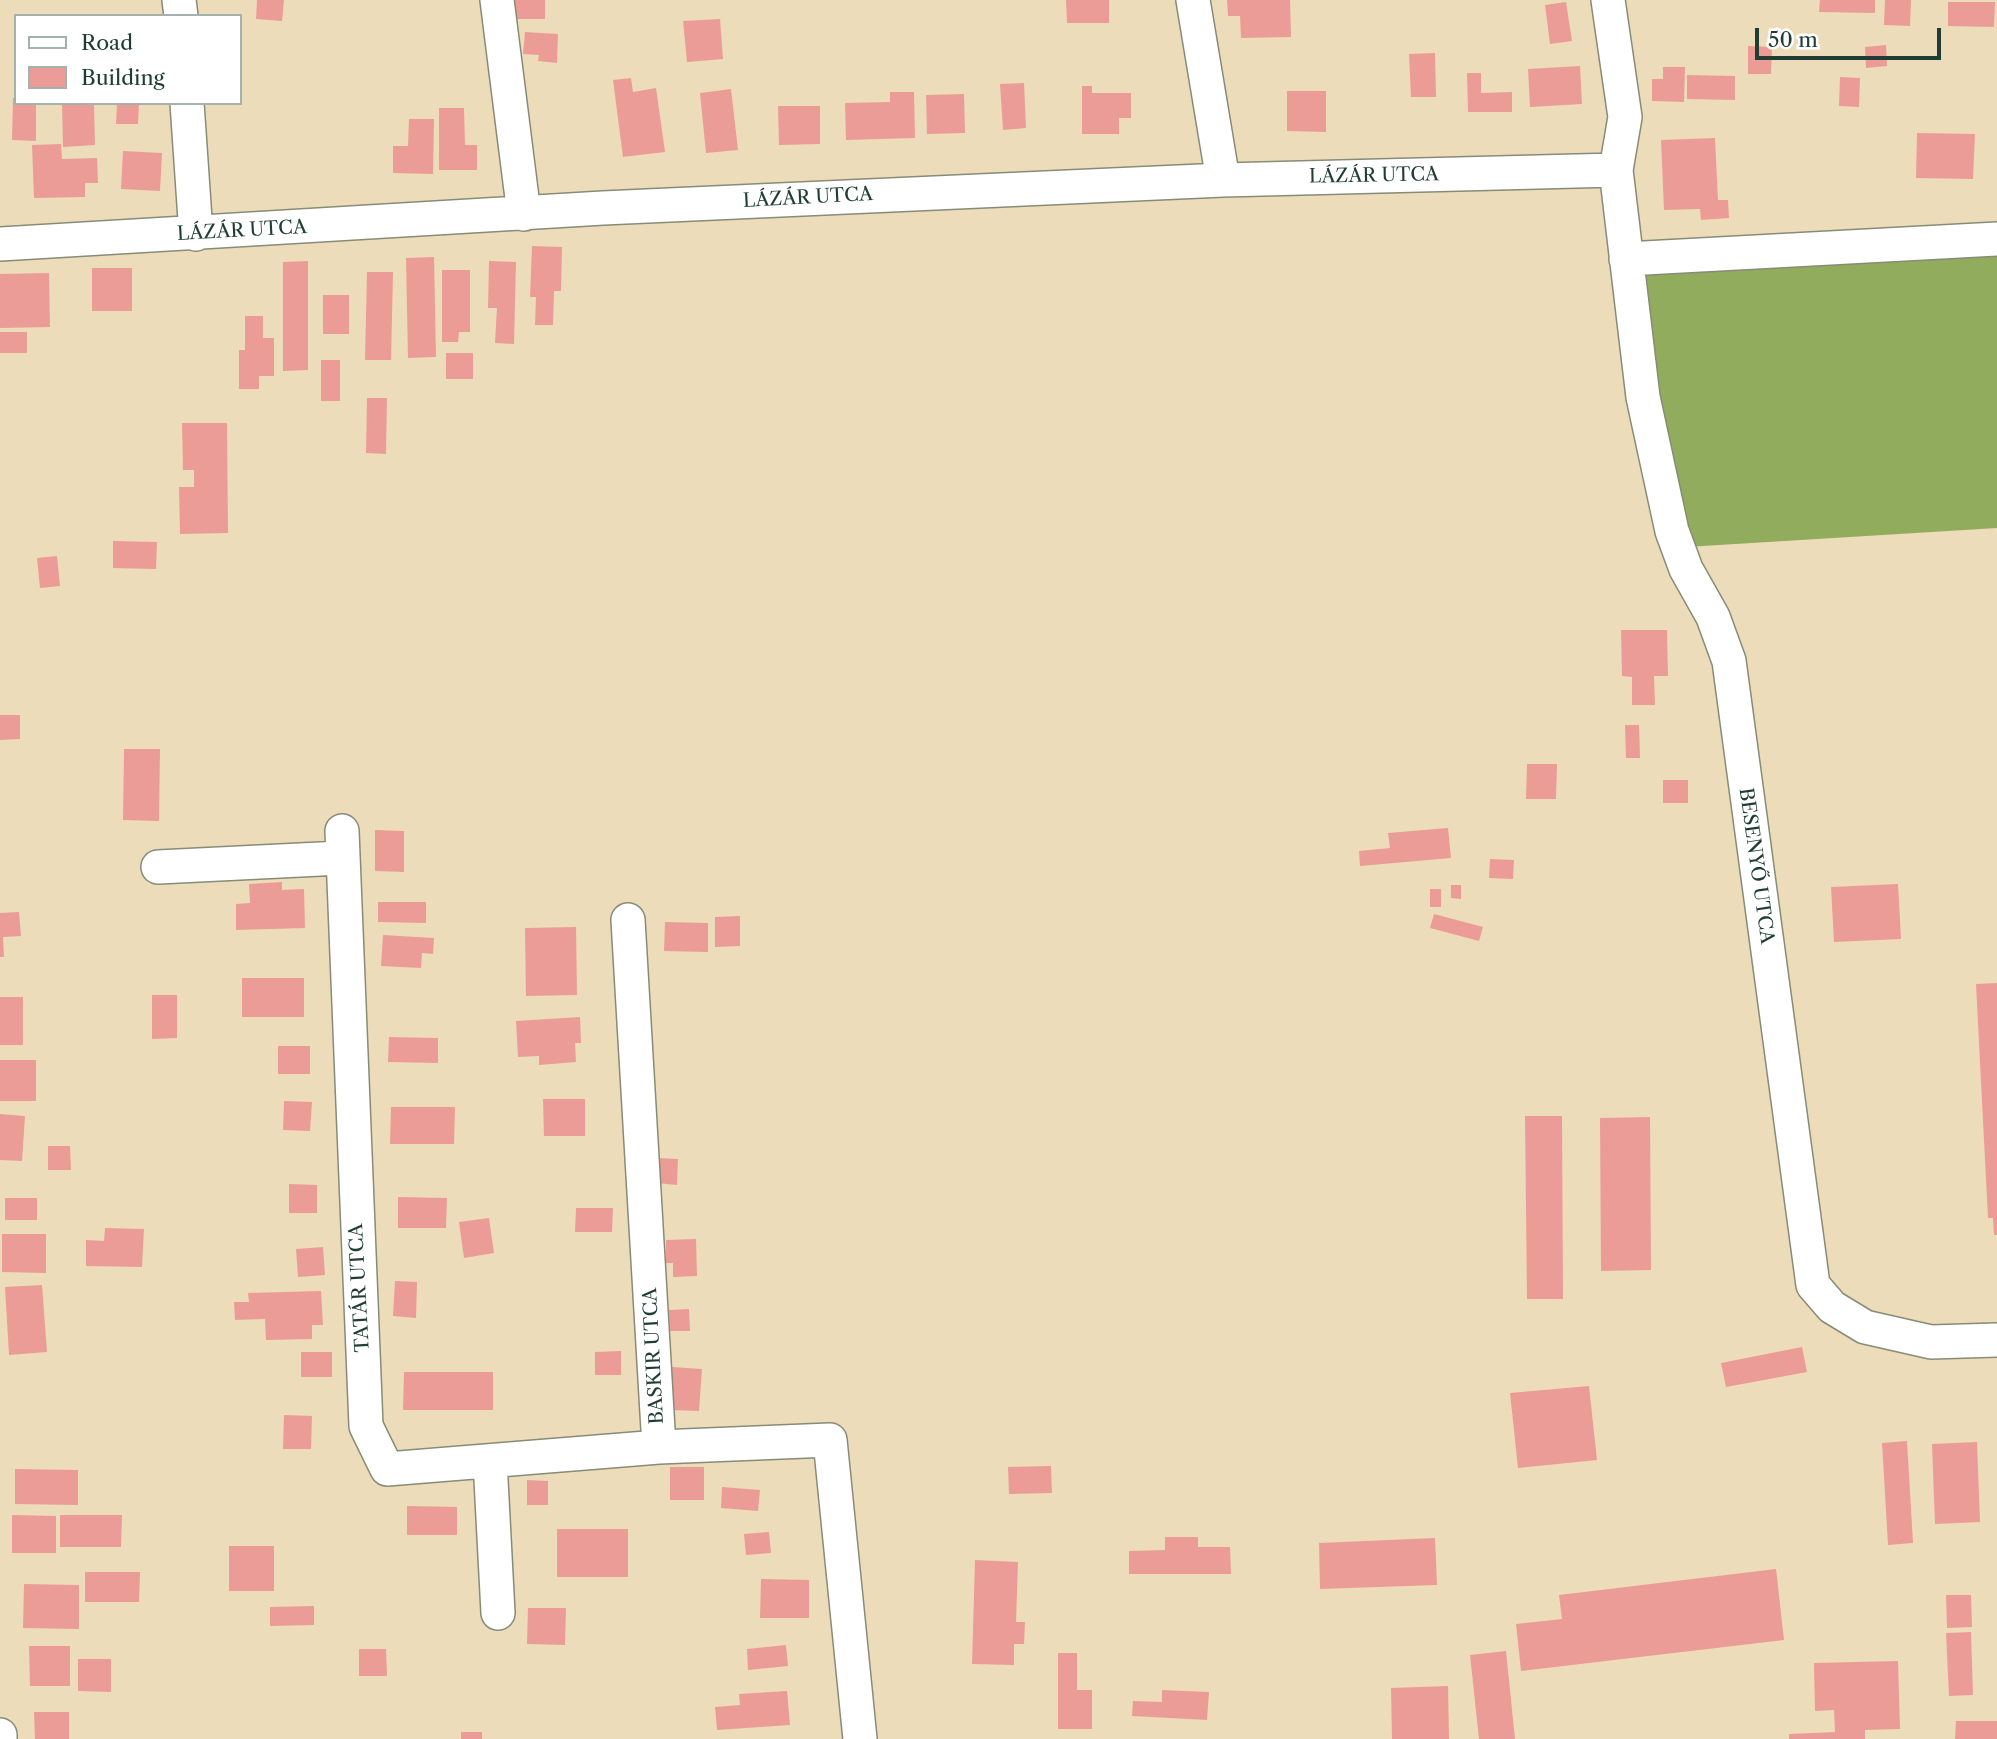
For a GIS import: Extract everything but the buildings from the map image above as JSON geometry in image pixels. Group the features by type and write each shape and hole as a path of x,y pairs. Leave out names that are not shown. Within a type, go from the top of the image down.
{"street":[{"path":"497,0 524,214"},
{"path":"1194,0 1223,180"},
{"name":"BESENYŐ UTCA","path":"1608,0 1625,117 1616,170 1643,397 1672,531 1686,569 1713,617 1729,661 1813,1286 1832,1307 1865,1327 1931,1342 1997,1339"},
{"path":"187,105 196,234"},
{"name":"LÁZÁR UTCA","path":"0,244 524,214 1223,180 1616,170"},
{"path":"1626,259 1997,239"},
{"name":"TATÁR UTCA","path":"158,867 342,844 366,1426 387,1469 659,1447"},
{"name":"BASKIR UTCA","path":"628,920 659,1447 830,1440 860,1739"},
{"path":"489,1461 498,1613"}],"green space":[{"path":"1997,246 1997,528 1670,548 1639,264"}]}
